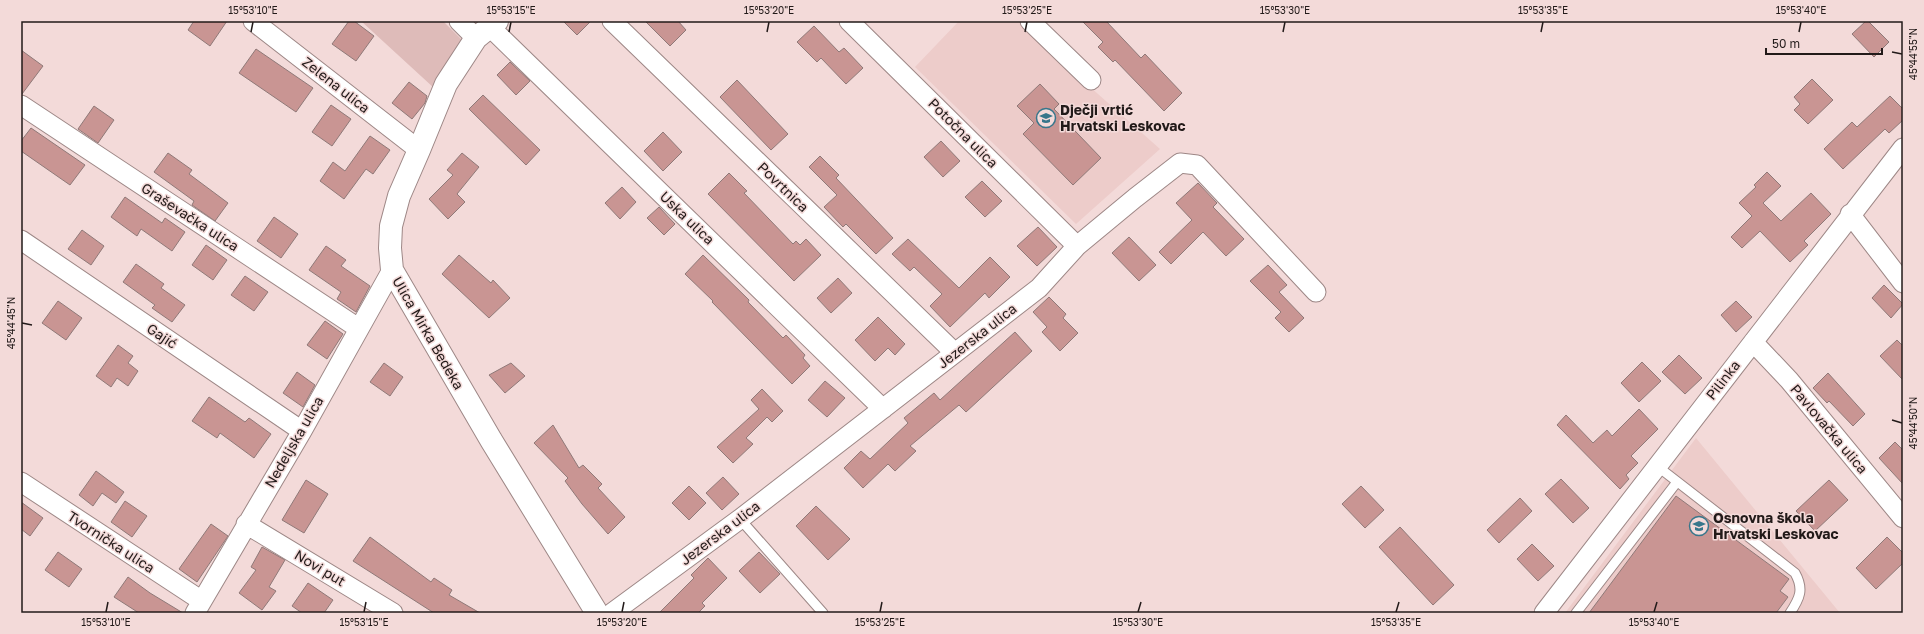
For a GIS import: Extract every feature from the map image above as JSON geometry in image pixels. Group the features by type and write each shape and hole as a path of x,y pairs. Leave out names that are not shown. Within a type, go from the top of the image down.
{"main road":[{"name":"Ulica Mirka Bedeka","path":"487,29 446,84 399,196 391,226 390,248 392,270 490,440 597,613"}],"street":[{"name":"Zelena ulica","path":"253,21 419,150"},
{"name":"Uska ulica","path":"458,21 487,29 884,408"},
{"name":"Povrtnica","path":"612,21 955,353"},
{"name":"Potočna ulica","path":"849,21 1077,246"},
{"path":"1030,21 1091,80"},
{"name":"Graševačka ulica","path":"21,105 358,328"},
{"name":"Pilinka","path":"1544,613 1850,214 1903,148"},
{"name":"Jezerska ulica","path":"612,613 740,519 1039,288 1077,246 1180,163 1197,165 1316,292"},
{"path":"1850,214 1903,283"},
{"name":"Gajić","path":"21,240 302,431"},
{"name":"Nedeljska ulica","path":"198,607 302,431 358,328 392,270"},
{"name":"Pavlovačka ulica","path":"1753,342 1789,380 1903,518"},
{"name":"Tvornička ulica","path":"21,482 198,607"},
{"name":"Novi put","path":"246,524 393,613"}],"lane":[{"path":"1657,466 1795,573 1801,583 1800,594 1790,613"},
{"path":"1576,613 1677,482"},
{"path":"740,519 823,613"}],"shaded area":[{"path":"361,21 443,21 462,40 447,63 434,88"},
{"name":"Dječji vrtić Hrvatski Leskovac","path":"959,21 1022,21 1089,86 1160,149 1076,224 915,67"},
{"name":"Osnovna škola Hrvatski Leskovac","path":"1696,438 1840,613 1565,613"}],"building":[{"path":"194,21 227,21 210,46 188,30"},
{"path":"349,21 354,21 374,36 356,61 332,44"},
{"path":"563,21 591,21 577,35"},
{"path":"645,21 678,21 686,30 670,46"},
{"path":"1082,21 1106,21 1141,58 1145,54 1182,93 1164,111 1115,60 1113,62 1098,47 1103,42"},
{"path":"1866,21 1868,21 1889,42 1874,57 1852,34"},
{"path":"814,26 839,52 844,48 863,68 846,84 821,58 817,62 797,42"},
{"path":"256,49 313,88 296,112 239,73"},
{"path":"21,50 43,66 22,94 21,94"},
{"path":"510,62 530,81 516,95 497,75"},
{"path":"1812,79 1833,100 1808,124 1794,110 1800,104 1794,97"},
{"path":"737,80 788,134 771,150 720,97"},
{"path":"409,82 427,96 425,103 412,119 392,103"},
{"path":"1040,84 1059,104 1054,109 1101,158 1073,185 1023,134 1034,123 1017,106"},
{"path":"483,95 540,150 526,165 469,109"},
{"path":"1890,96 1903,109 1903,120 1889,133 1885,129 1843,169 1824,149 1852,122 1857,127"},
{"path":"331,105 351,119 332,146 312,132"},
{"path":"94,106 114,120 98,143 78,129"},
{"path":"31,128 85,165 70,185 21,151 21,141"},
{"path":"663,132 682,152 663,171 644,151"},
{"path":"370,136 390,150 373,174 366,169 344,199 320,181 333,162 345,171"},
{"path":"941,141 960,161 943,177 924,157"},
{"path":"168,153 192,170 189,174 228,203 215,221 192,205 194,201 154,172"},
{"path":"462,153 479,167 457,194 465,202 448,219 429,199 453,175 447,170"},
{"path":"820,156 839,175 836,178 893,238 876,254 846,224 843,227 824,207 837,195 809,167"},
{"path":"1767,172 1781,186 1763,203 1781,221 1811,193 1831,214 1804,241 1808,245 1790,262 1760,231 1742,248 1731,237 1752,216 1739,203 1756,187 1754,185"},
{"path":"729,173 747,191 744,193 793,244 796,241 800,245 806,239 821,255 794,281 708,194"},
{"path":"982,181 1002,201 985,217 965,197"},
{"path":"1198,183 1217,203 1213,207 1244,239 1226,256 1203,232 1171,264 1159,252 1192,220 1176,203"},
{"path":"622,187 636,202 620,219 605,203"},
{"path":"125,197 162,223 165,218 185,232 172,251 141,229 137,236 111,217"},
{"path":"659,207 675,224 664,235 647,218"},
{"path":"274,217 298,234 281,258 257,241"},
{"path":"1038,227 1057,247 1037,266 1017,246"},
{"path":"82,230 104,246 91,265 68,249"},
{"path":"1129,237 1156,265 1139,281 1112,253"},
{"path":"908,239 959,288 990,257 1010,277 989,298 985,293 950,327 930,306 942,294 914,267 910,271 892,254"},
{"path":"206,245 227,260 213,280 192,265"},
{"path":"326,246 346,260 341,266 370,286 356,312 337,299 341,292 309,270"},
{"path":"459,255 491,283 493,280 510,298 489,318 442,274"},
{"path":"703,255 749,300 748,302 783,338 786,335 805,355 803,358 810,366 792,384 712,302 713,301 685,274"},
{"path":"136,264 164,284 161,288 185,305 172,322 152,308 155,305 123,282"},
{"path":"1268,265 1287,285 1279,292 1304,318 1289,332 1275,318 1281,312 1250,281"},
{"path":"245,276 268,292 254,311 231,295"},
{"path":"838,278 852,293 831,313 817,298"},
{"path":"1884,285 1903,304 1891,318 1872,298"},
{"path":"1049,297 1066,314 1063,318 1078,333 1060,351 1042,332 1047,327 1033,312"},
{"path":"58,301 82,318 66,340 42,323"},
{"path":"1736,301 1752,317 1736,332 1721,315"},
{"path":"878,317 905,344 895,355 888,348 875,361 855,340"},
{"path":"325,321 343,334 327,359 307,345"},
{"path":"1015,332 1032,351 966,412 959,405 910,446 916,451 895,471 888,464 863,488 844,468 861,451 870,459 908,423 904,418 934,393 940,400"},
{"path":"1897,340 1903,346 1903,380 1880,356"},
{"path":"118,345 133,356 128,363 138,371 128,386 117,378 111,387 96,376"},
{"path":"1679,355 1702,378 1685,394 1662,372"},
{"path":"1642,362 1661,381 1639,402 1621,383"},
{"path":"384,363 403,377 390,396 370,382"},
{"path":"511,363 525,376 505,393 489,375"},
{"path":"297,372 315,385 303,407 283,393"},
{"path":"1828,373 1865,414 1853,426 1829,401 1827,403 1813,388"},
{"path":"825,381 845,398 827,417 808,400"},
{"path":"762,389 783,411 772,422 767,417 746,438 753,444 733,463 717,447 759,409 751,400"},
{"path":"209,397 245,422 249,418 271,434 254,458 220,433 217,438 192,421"},
{"path":"1639,409 1658,429 1631,456 1638,463 1626,475 1629,479 1620,489 1557,425 1566,415 1593,443 1607,430 1612,436"},
{"path":"553,425 579,468 583,465 602,484 598,488 625,517 608,534 582,504 565,481 568,478 534,443"},
{"path":"1895,442 1903,450 1903,484 1879,458"},
{"path":"96,471 124,492 116,503 102,493 93,506 79,495"},
{"path":"723,477 739,494 722,510 706,493"},
{"path":"1561,479 1589,508 1573,523 1545,494"},
{"path":"306,480 328,494 304,533 282,520"},
{"path":"1829,480 1848,500 1815,531 1796,511"},
{"path":"689,486 706,503 689,520 672,503"},
{"path":"1361,486 1384,510 1365,528 1342,504"},
{"path":"1676,496 1789,579 1780,591 1788,597 1776,613 1589,613"},
{"path":"1520,498 1532,511 1499,543 1487,530"},
{"path":"125,501 147,516 132,537 111,522"},
{"path":"21,502 43,518 30,536 21,529"},
{"path":"816,506 850,539 828,560 796,526"},
{"path":"211,524 228,536 197,582 179,569"},
{"path":"1400,527 1454,585 1433,605 1379,547"},
{"path":"370,537 431,582 434,578 452,590 449,595 480,613 434,613 353,561"},
{"path":"1887,537 1903,553 1903,563 1876,589 1856,568"},
{"path":"1532,544 1554,566 1538,581 1517,559"},
{"path":"262,547 285,560 269,587 276,591 262,610 239,593 256,570 251,567"},
{"path":"58,552 82,569 69,587 45,570"},
{"path":"759,552 780,574 760,593 739,571"},
{"path":"708,558 727,578 702,603 705,606 698,613 659,613 694,578 691,575"},
{"path":"128,577 150,593 183,613 139,613 114,597"},
{"path":"308,583 333,600 324,613 302,613 292,606"}],"place":[{"name":"Dječji vrtić Hrvatski Leskovac","path":"1046,118"},
{"name":"Osnovna škola Hrvatski Leskovac","path":"1699,526"}]}
